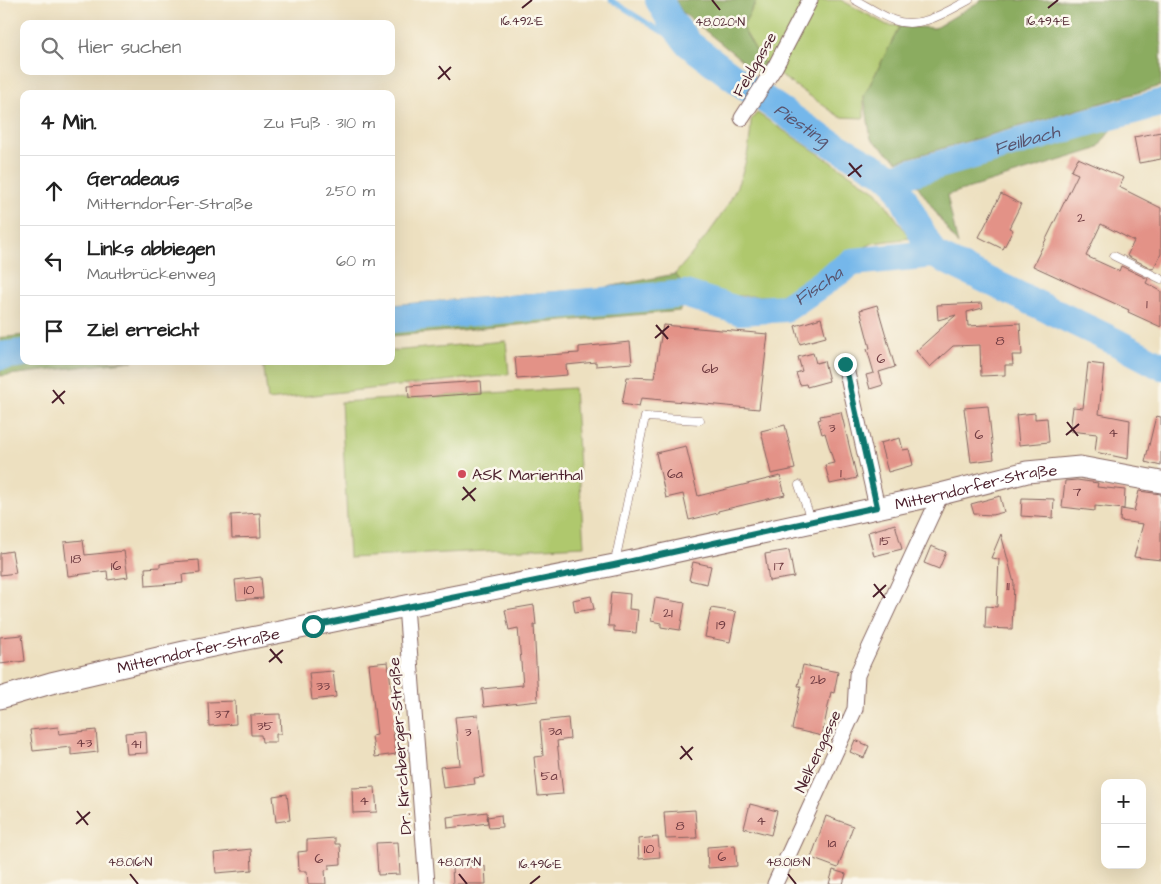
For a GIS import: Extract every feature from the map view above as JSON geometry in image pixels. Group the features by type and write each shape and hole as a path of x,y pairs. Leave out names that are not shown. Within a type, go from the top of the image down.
{"street":[{"name":"Feldgasse","path":"746,112 768,77 810,0"},
{"path":"845,364 877,507"},
{"name":"Mitterndorfer-Straße","path":"0,698 184,652 614,565 941,494 1026,472 1080,467 1161,482"},
{"name":"Nelkengasse","path":"776,884 855,709 857,675 941,494"},
{"name":"Dr. Kirchberger-Straße","path":"406,606 427,884"}],"lane":[{"path":"855,0 894,20 913,24 930,20 969,0"},
{"path":"1114,256 1161,279"},
{"path":"614,565 645,417 700,420"},
{"path":"799,485 812,522"}],"green space":[{"path":"675,0 757,0 742,27 764,64 759,74 682,12"},
{"path":"757,0 841,0 887,25 900,26 864,96 864,118 840,117 764,64 742,27"},
{"path":"982,0 1161,0 1161,86 898,161 871,139 864,96 900,26 935,28"},
{"path":"757,113 877,192 910,238 873,243 779,296 724,296 684,285 675,274 717,222 728,204 744,166 749,144 751,120"},
{"path":"1119,119 1097,149 947,195 958,245 913,179"},
{"path":"675,274 684,285 680,311 395,336 395,305 602,288"},
{"path":"20,336 20,365 98,365 0,376 0,338"},
{"path":"506,341 509,374 268,400 263,365 395,365 395,351"},
{"name":"ASK Marienthal","path":"574,388 584,546 349,558 341,402"}],"building":[{"path":"1161,132 1161,159 1139,163 1134,137"},
{"path":"1078,158 1124,178 1119,187 1161,208 1161,254 1153,269 1127,256 1134,241 1101,224 1086,256 1119,271 1121,266 1148,279 1146,283 1161,291 1161,327 1128,312 1129,310 1033,266 1078,174 1071,171"},
{"path":"1001,194 1021,204 1009,228 1013,230 1003,249 979,237"},
{"path":"982,303 983,308 967,312 968,326 1020,323 1022,355 1012,355 1013,365 1005,365 1005,375 981,376 980,345 953,346 930,367 916,351 956,315 938,320 937,305"},
{"path":"877,305 895,367 879,372 883,385 870,389 866,375 874,373 867,349 870,348 860,310"},
{"path":"821,318 826,337 800,344 795,326"},
{"path":"663,325 768,334 759,409 641,398 639,407 622,404 627,377 654,378"},
{"path":"630,342 632,363 596,366 596,362 566,365 567,375 517,379 515,357 579,353 579,347"},
{"path":"813,353 816,363 824,361 829,381 807,387 806,384 800,385 796,373 802,371 798,357"},
{"path":"1088,363 1104,365 1099,414 1130,420 1128,459 1095,452 1097,434 1070,431 1073,407 1083,408"},
{"path":"481,381 482,393 409,398 408,386"},
{"path":"988,406 994,459 971,462 964,408"},
{"path":"841,412 857,478 830,484 825,465 834,463 825,433 822,434 818,420 821,419 820,416"},
{"path":"1035,413 1035,419 1047,418 1049,442 1019,445 1016,415"},
{"path":"1156,416 1161,417 1161,466 1145,462"},
{"path":"785,425 795,469 771,474 761,431"},
{"path":"900,438 903,450 909,449 913,465 888,472 880,443"},
{"path":"686,446 698,496 780,476 785,495 689,520 683,494 666,498 656,453"},
{"path":"1077,480 1098,483 1097,487 1125,490 1124,509 1095,506 1095,511 1062,507 1065,481"},
{"path":"1139,491 1161,494 1161,560 1134,557 1143,524 1120,521 1121,509 1134,511"},
{"path":"1000,496 1004,512 992,515 974,514 971,504"},
{"path":"1022,498 1054,499 1053,518 1021,516"},
{"path":"260,513 261,537 232,538 231,515"},
{"path":"895,524 902,549 874,556 868,532"},
{"path":"1001,534 1014,583 1012,629 985,628 986,606 997,607 999,559 991,558"},
{"path":"83,540 85,555 124,551 128,577 108,580 107,571 68,576 64,542"},
{"path":"931,546 946,552 939,569 924,563"},
{"path":"789,550 794,577 769,581 765,554"},
{"path":"12,551 16,573 0,575 0,553"},
{"path":"199,560 200,573 182,575 183,583 146,586 145,568 160,567 160,564 171,562"},
{"path":"693,562 711,566 707,584 689,580"},
{"path":"261,577 263,598 237,600 235,580"},
{"path":"611,592 630,594 629,609 638,610 636,633 614,631 614,626 608,626"},
{"path":"591,596 594,609 575,612 573,600"},
{"path":"655,598 685,603 680,630 661,627 661,623 651,621"},
{"path":"534,605 538,701 484,707 482,689 523,685 518,628 509,630 505,610"},
{"path":"711,608 736,612 730,642 705,637"},
{"path":"22,635 25,661 0,664 0,637"},
{"path":"388,662 396,723 392,723 396,754 375,757 372,736 377,735 369,664"},
{"path":"803,665 838,672 834,693 831,692 822,736 792,729 801,686 798,686"},
{"path":"333,671 336,697 312,700 309,673"},
{"path":"235,701 236,724 209,726 208,702"},
{"path":"280,714 281,734 276,734 276,742 262,742 261,735 251,735 250,715"},
{"path":"478,715 484,777 474,778 475,784 443,788 440,767 460,765 455,717"},
{"path":"568,718 570,739 557,741 563,794 538,796 534,757 543,756 540,721"},
{"path":"58,727 59,734 96,730 98,752 71,755 71,747 33,751 30,730"},
{"path":"146,731 147,753 127,754 125,733"},
{"path":"855,740 869,746 864,758 850,752"},
{"path":"375,787 377,812 353,813 352,788"},
{"path":"287,794 290,820 276,822 273,796"},
{"path":"750,804 777,811 771,835 744,828"},
{"path":"695,810 697,838 666,839 664,812"},
{"path":"487,812 488,823 448,828 447,817"},
{"path":"501,815 502,827 489,828 487,817"},
{"path":"826,816 853,826 838,868 811,858"},
{"path":"658,837 660,857 639,859 638,839"},
{"path":"335,838 335,844 340,844 341,864 329,865 329,869 325,870 326,884 308,884 307,871 299,871 298,852 307,851 307,840"},
{"path":"398,842 400,874 378,875 376,843"},
{"path":"735,845 737,866 708,868 707,847"},
{"path":"251,849 252,870 216,873 214,853"},
{"path":"485,866 486,884 453,884 452,868"},
{"path":"833,870 846,874 843,884 829,884"}],"waterway":[{"path":"611,0 662,32 689,44"},
{"name":"Piesting","path":"659,0 671,21 689,44 745,86 820,137 893,178 933,254"},
{"name":"Feilbach","path":"893,178 1161,103"},
{"name":"Fischa","path":"395,319 685,294 740,311 786,308 853,262 933,254 1116,342 1161,366"},
{"name":"Fischa","path":"0,356 20,354"}],"place":[{"name":"ASK Marienthal","path":"462,474"}],"route":[{"path":"313,626 614,565 877,507 845,364"}]}
